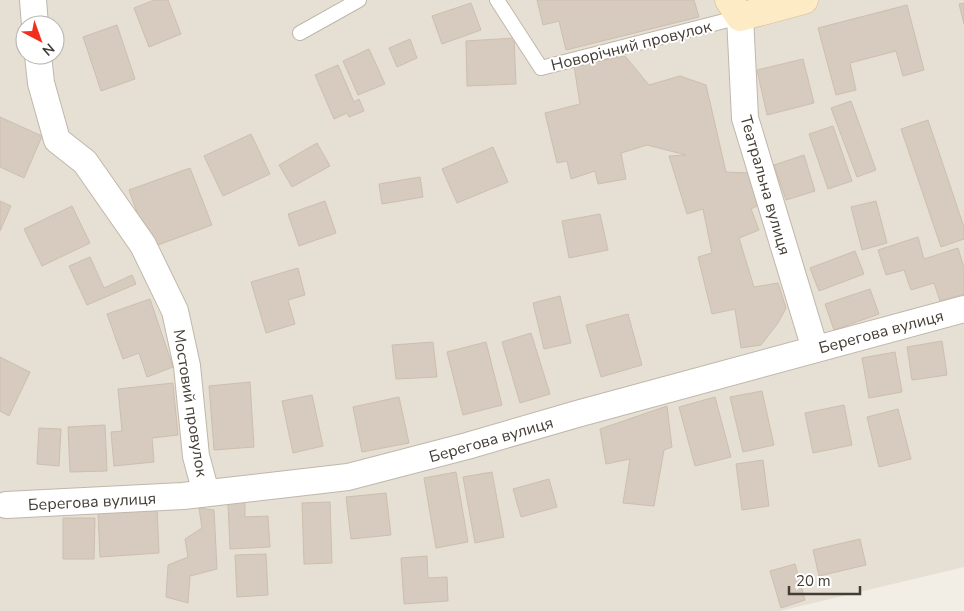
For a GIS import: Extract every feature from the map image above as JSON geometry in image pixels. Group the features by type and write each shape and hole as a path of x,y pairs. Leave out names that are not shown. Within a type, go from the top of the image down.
{"street":[{"path":"33,0 34,15"},
{"path":"735,9 804,0"},
{"name":"Театральна вулиця","path":"735,9 745,118 815,349"},
{"name":"Мостовий провулок","path":"39,65 41,83 56,140 85,162 96,177 143,245 175,311 187,366 196,456 206,493"},
{"name":"Берегова вулиця","path":"6,505 183,496 348,477 964,309"}],"lane":[{"path":"300,33 359,0"},
{"name":"Новорічний провулок","path":"497,0 541,68 735,9"}],"shaded area":[{"path":"0,0 964,0 964,567 780,611 0,611"}],"building":[{"path":"154,0 168,0 181,34 149,47 134,8"},
{"path":"537,0 694,0 699,17 566,50 559,21 543,25"},
{"path":"471,3 481,30 442,44 432,16"},
{"path":"964,3 964,24 959,4"},
{"path":"907,5 924,70 903,76 896,51 850,63 856,90 836,95 818,28"},
{"path":"117,25 135,79 101,91 83,37"},
{"path":"514,38 516,84 467,86 466,41"},
{"path":"410,39 417,58 397,67 389,48"},
{"path":"369,49 385,84 358,95 343,61"},
{"path":"625,56 649,85 680,76 706,85 726,172 751,173 761,204 751,209 759,230 739,238 754,287 778,283 786,308 778,323 761,345 741,348 735,309 712,314 698,257 712,253 703,209 687,214 669,156 686,155 647,145 621,153 626,179 598,184 595,171 571,179 567,161 557,163 545,113 580,104 574,66"},
{"path":"803,59 814,103 767,115 757,70"},
{"path":"338,65 354,102 359,99 364,111 349,117 347,113 334,119 315,75"},
{"path":"851,101 876,170 857,177 831,108"},
{"path":"0,117 42,136 24,178 0,167"},
{"path":"928,120 964,227 964,239 941,247 901,129"},
{"path":"833,126 852,181 828,189 809,134"},
{"path":"251,134 270,174 223,196 204,156"},
{"path":"317,143 330,166 292,187 279,165"},
{"path":"493,147 508,182 457,203 442,169"},
{"path":"804,155 815,191 786,200 774,165"},
{"path":"190,168 212,225 150,248 129,190"},
{"path":"420,177 423,197 382,204 379,184"},
{"path":"0,201 11,206 0,231"},
{"path":"325,201 336,233 299,246 288,214"},
{"path":"876,201 887,243 862,250 851,207"},
{"path":"72,206 90,243 42,266 24,229"},
{"path":"600,214 608,250 569,258 562,221"},
{"path":"918,237 924,259 958,248 964,268 964,294 940,301 934,283 911,290 904,270 886,275 878,250"},
{"path":"855,251 864,274 819,291 810,268"},
{"path":"90,257 104,288 132,275 136,284 87,305 69,266"},
{"path":"298,268 305,295 288,300 295,324 266,333 251,282"},
{"path":"870,289 879,314 834,330 825,304"},
{"path":"560,296 571,343 544,349 533,303"},
{"path":"150,299 173,367 147,377 139,353 123,359 107,314"},
{"path":"628,314 642,365 601,377 586,325"},
{"path":"531,333 550,394 520,403 502,342"},
{"path":"942,341 947,375 912,380 907,347"},
{"path":"433,342 437,377 396,379 392,345"},
{"path":"486,342 502,405 463,415 447,352"},
{"path":"895,352 902,392 869,398 862,358"},
{"path":"0,357 30,372 9,416 0,411"},
{"path":"250,382 254,447 214,450 209,386"},
{"path":"173,383 178,435 152,438 154,462 114,466 111,432 122,431 118,389"},
{"path":"762,391 774,445 743,452 730,397"},
{"path":"312,395 323,446 293,453 282,401"},
{"path":"399,397 409,443 362,452 353,407"},
{"path":"715,397 731,457 695,466 679,407"},
{"path":"844,405 852,445 813,453 805,413"},
{"path":"667,406 672,447 664,450 654,506 623,503 630,459 606,464 600,429"},
{"path":"898,409 911,459 879,467 867,417"},
{"path":"105,425 107,471 70,472 68,427"},
{"path":"39,428 61,429 59,466 37,464"},
{"path":"763,460 769,506 742,510 736,464"},
{"path":"456,472 468,542 436,548 424,478"},
{"path":"492,472 504,537 475,543 463,477"},
{"path":"549,479 557,507 521,517 513,489"},
{"path":"386,493 391,535 351,539 346,497"},
{"path":"245,502 245,517 268,516 270,547 230,549 228,503"},
{"path":"330,502 332,563 304,564 302,503"},
{"path":"199,508 214,510 217,569 190,576 188,603 166,597 168,565 188,557 185,539 202,528"},
{"path":"157,509 159,553 100,557 98,513"},
{"path":"63,518 95,518 94,559 63,559"},
{"path":"860,539 866,565 819,576 813,550"},
{"path":"266,554 268,595 237,597 235,555"},
{"path":"427,556 428,578 447,577 448,601 404,604 401,558"},
{"path":"795,564 805,600 781,608 770,571"}]}
